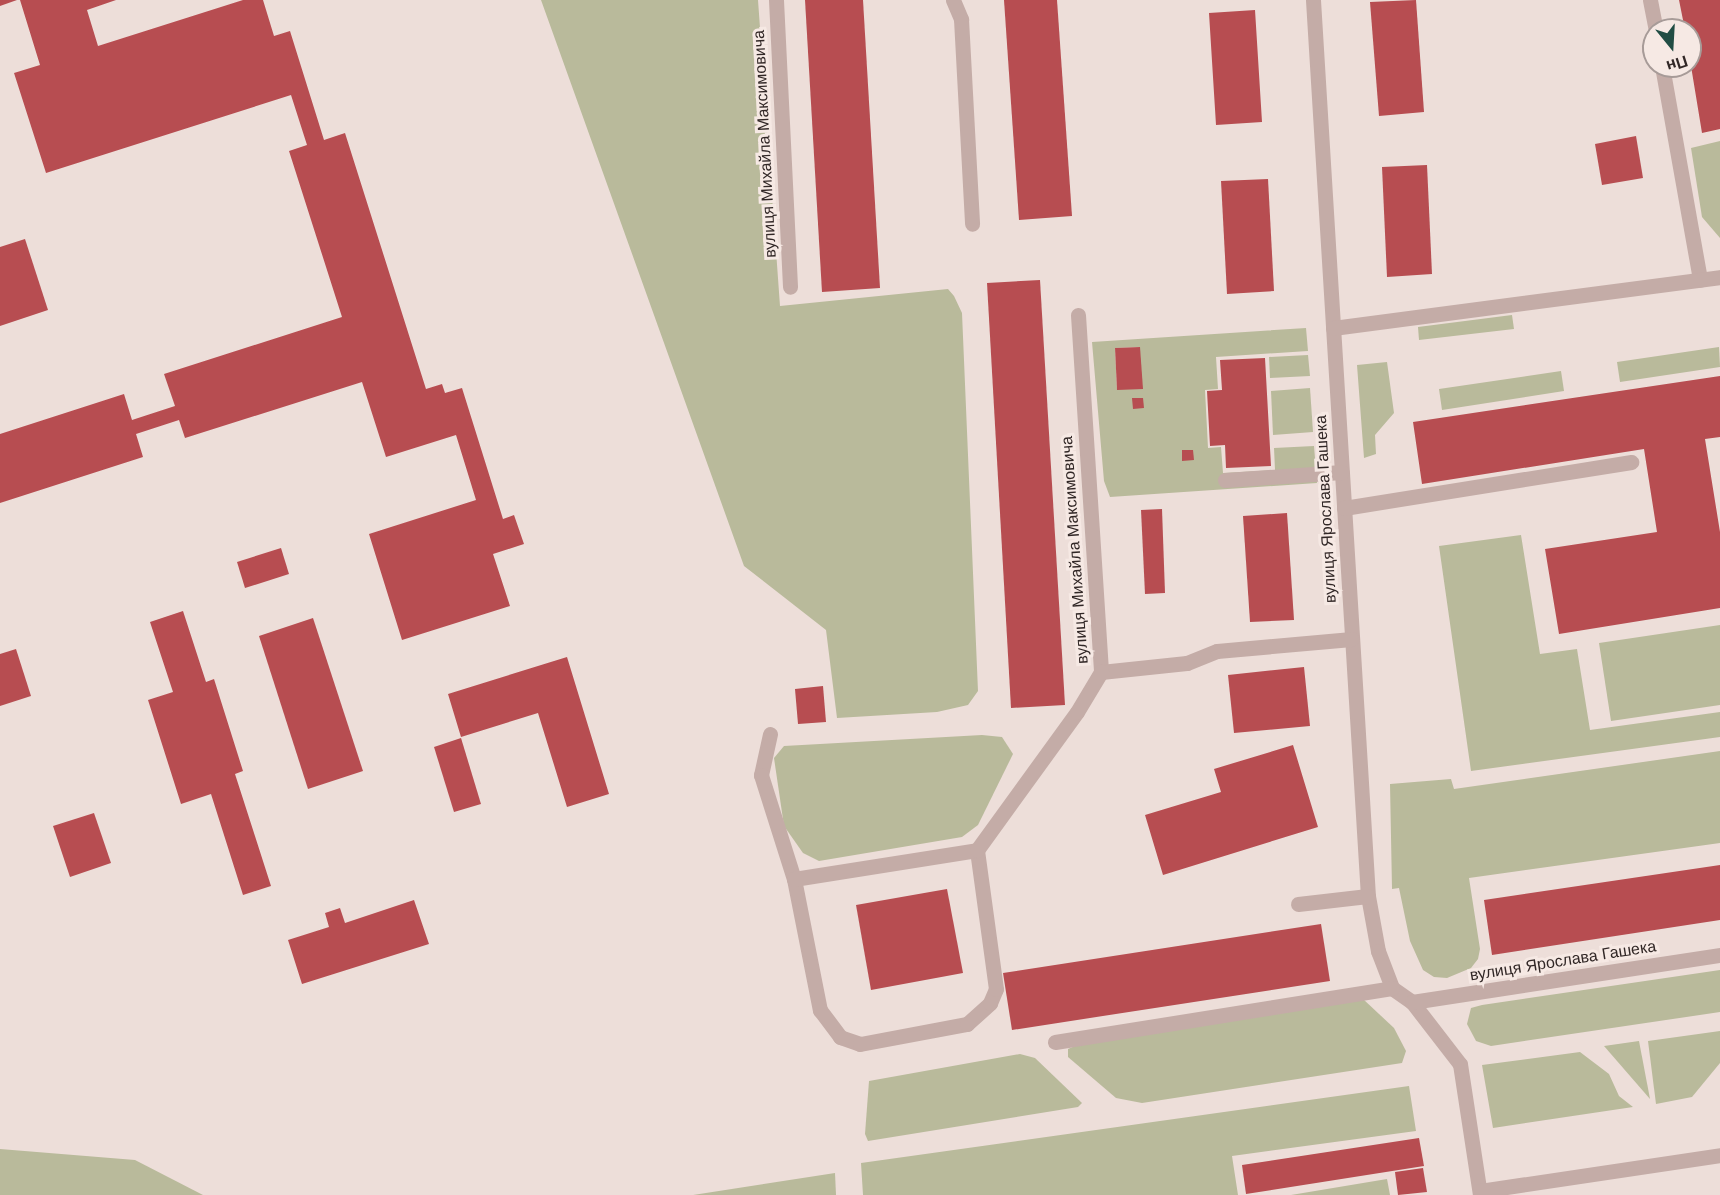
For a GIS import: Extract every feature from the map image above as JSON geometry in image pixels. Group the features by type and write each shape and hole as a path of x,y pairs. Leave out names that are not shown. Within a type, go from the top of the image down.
{"street":[{"name":"вулиця Михайла Максимовича","path":"776,0 790,287"},
{"path":"953,0 961,19 972,224"},
{"name":"вулиця Ярослава Гашека","path":"1313,0 1368,896 1378,951 1392,988"},
{"path":"1650,0 1654,18"},
{"path":"1664,78 1700,280"},
{"path":"1333,328 1720,277"},
{"name":"вулиця Михайла Максимовича","path":"1078,315 1101,672 1187,663 1217,651 1351,639"},
{"path":"1344,508 1630,462"},
{"path":"1225,480 1342,472"},
{"path":"770,734 761,775 794,879 820,1010 840,1037 860,1044 967,1024 990,1003 996,989 977,850 1077,712 1101,672"},
{"path":"794,879 977,850"},
{"path":"1298,904 1368,896"},
{"name":"вулиця Ярослава Гашека","path":"1412,1002 1720,955"},
{"path":"1055,1042 1392,988 1412,1002 1460,1064 1480,1193 1720,1155"}],"green space":[{"path":"541,0 758,0 780,306 948,289 954,296 962,313 978,691 968,705 937,712 837,718 826,630 744,566"},
{"path":"1720,141 1720,238 1702,217 1691,148"},
{"path":"1512,315 1514,329 1419,340 1418,327"},
{"path":"1306,328 1308,351 1216,357 1218,389 1205,390 1208,448 1221,447 1223,473 1275,470 1274,448 1314,446 1317,483 1110,497 1104,481 1092,342","holes":["1140,347 1117,390 1115,348"]},
{"path":"1719,347 1720,367 1620,382 1617,362"},
{"path":"1308,355 1310,376 1270,378 1269,357"},
{"path":"1387,362 1394,413 1375,435 1376,454 1364,458 1357,365"},
{"path":"1561,371 1564,391 1442,410 1439,389"},
{"path":"1310,388 1313,432 1273,435 1271,391"},
{"path":"1521,535 1540,654 1577,649 1590,730 1720,712 1720,737 1471,771 1439,546"},
{"path":"1720,625 1720,705 1611,721 1599,643"},
{"path":"982,735 1002,737 1013,754 978,825 962,837 819,861 803,853 784,826 774,758 784,746"},
{"path":"1720,751 1720,843 1469,878 1480,949 1478,959 1471,968 1447,978 1434,977 1423,970 1410,941 1399,888 1392,889 1390,784 1451,779 1454,789"},
{"path":"1720,970 1720,1012 1491,1046 1476,1041 1467,1024 1471,1008 1482,1005"},
{"path":"1363,999 1394,1028 1406,1051 1402,1063 1142,1103 1116,1098 1068,1057 1068,1049 1075,1046"},
{"path":"1720,1031 1720,1063 1692,1097 1656,1104 1648,1041"},
{"path":"1639,1041 1650,1099 1604,1046"},
{"path":"1580,1052 1609,1074 1619,1096 1633,1107 1493,1128 1482,1065"},
{"path":"1020,1054 1035,1058 1082,1103 1078,1107 868,1141 865,1134 869,1081"},
{"path":"1409,1086 1416,1131 1232,1156 1238,1195 863,1195 861,1163"},
{"path":"0,1149 135,1160 203,1195 0,1195"},
{"path":"835,1173 836,1195 693,1195"},
{"path":"1387,1179 1390,1195 1291,1195"}],"building":[{"path":"0,0 17,0 0,6"},
{"path":"20,0 116,0 87,10 98,46 243,0 263,0 274,36 290,31 324,140 345,133 426,389 442,384 445,393 462,388 503,519 514,515 524,544 493,554 510,606 402,640 369,534 476,500 456,435 386,457 362,382 185,438 179,420 136,434 143,457 0,503 0,434 124,394 132,420 175,406 164,374 342,317 289,151 307,145 291,95 46,173 14,73 40,65"},
{"path":"805,0 863,0 880,288 822,292"},
{"path":"1004,0 1057,0 1072,216 1019,220"},
{"path":"1416,0 1424,112 1379,116 1370,2"},
{"path":"1679,0 1720,0 1720,129 1702,133 1693,78 1702,78 1702,18 1683,18"},
{"path":"1255,10 1262,122 1216,125 1209,13"},
{"path":"1636,136 1643,178 1602,185 1595,144"},
{"path":"1427,165 1432,274 1387,277 1382,167"},
{"path":"1268,179 1274,291 1227,294 1221,181"},
{"path":"25,239 48,310 0,326 0,247"},
{"path":"1040,280 1065,705 1011,708 987,283"},
{"path":"1140,347 1143,389 1117,390 1115,348"},
{"path":"1265,358 1271,466 1226,468 1225,445 1210,446 1207,391 1222,390 1220,360"},
{"path":"1720,376 1720,437 1705,439 1720,532 1720,608 1559,634 1545,549 1657,532 1644,449 1422,484 1413,422"},
{"path":"1132,398 1143,398 1144,408 1133,409"},
{"path":"1182,450 1193,450 1194,460 1182,461"},
{"path":"1162,509 1165,593 1145,594 1141,510"},
{"path":"1287,513 1294,620 1250,622 1243,516"},
{"path":"281,548 289,574 245,588 237,562"},
{"path":"183,611 206,682 214,679 243,771 235,774 271,886 243,895 211,794 181,804 148,700 173,692 150,622"},
{"path":"313,618 363,771 308,789 259,636"},
{"path":"16,649 31,696 0,706 0,654"},
{"path":"567,657 609,794 567,807 538,713 461,737 448,694"},
{"path":"1304,667 1310,726 1234,733 1228,675"},
{"path":"823,686 826,722 798,724 795,689"},
{"path":"461,738 481,804 454,812 434,747"},
{"path":"1293,745 1318,827 1163,875 1145,815 1221,792 1214,769"},
{"path":"94,813 111,863 70,877 53,826"},
{"path":"1720,865 1720,920 1492,955 1484,900"},
{"path":"947,889 963,973 871,990 856,905"},
{"path":"414,900 429,944 302,984 288,940 329,927 325,913 340,908 345,923"},
{"path":"1321,924 1330,981 1012,1030 1003,973"},
{"path":"1419,1138 1424,1166 1246,1194 1242,1165"},
{"path":"1423,1168 1427,1192 1398,1195 1395,1172"}]}
